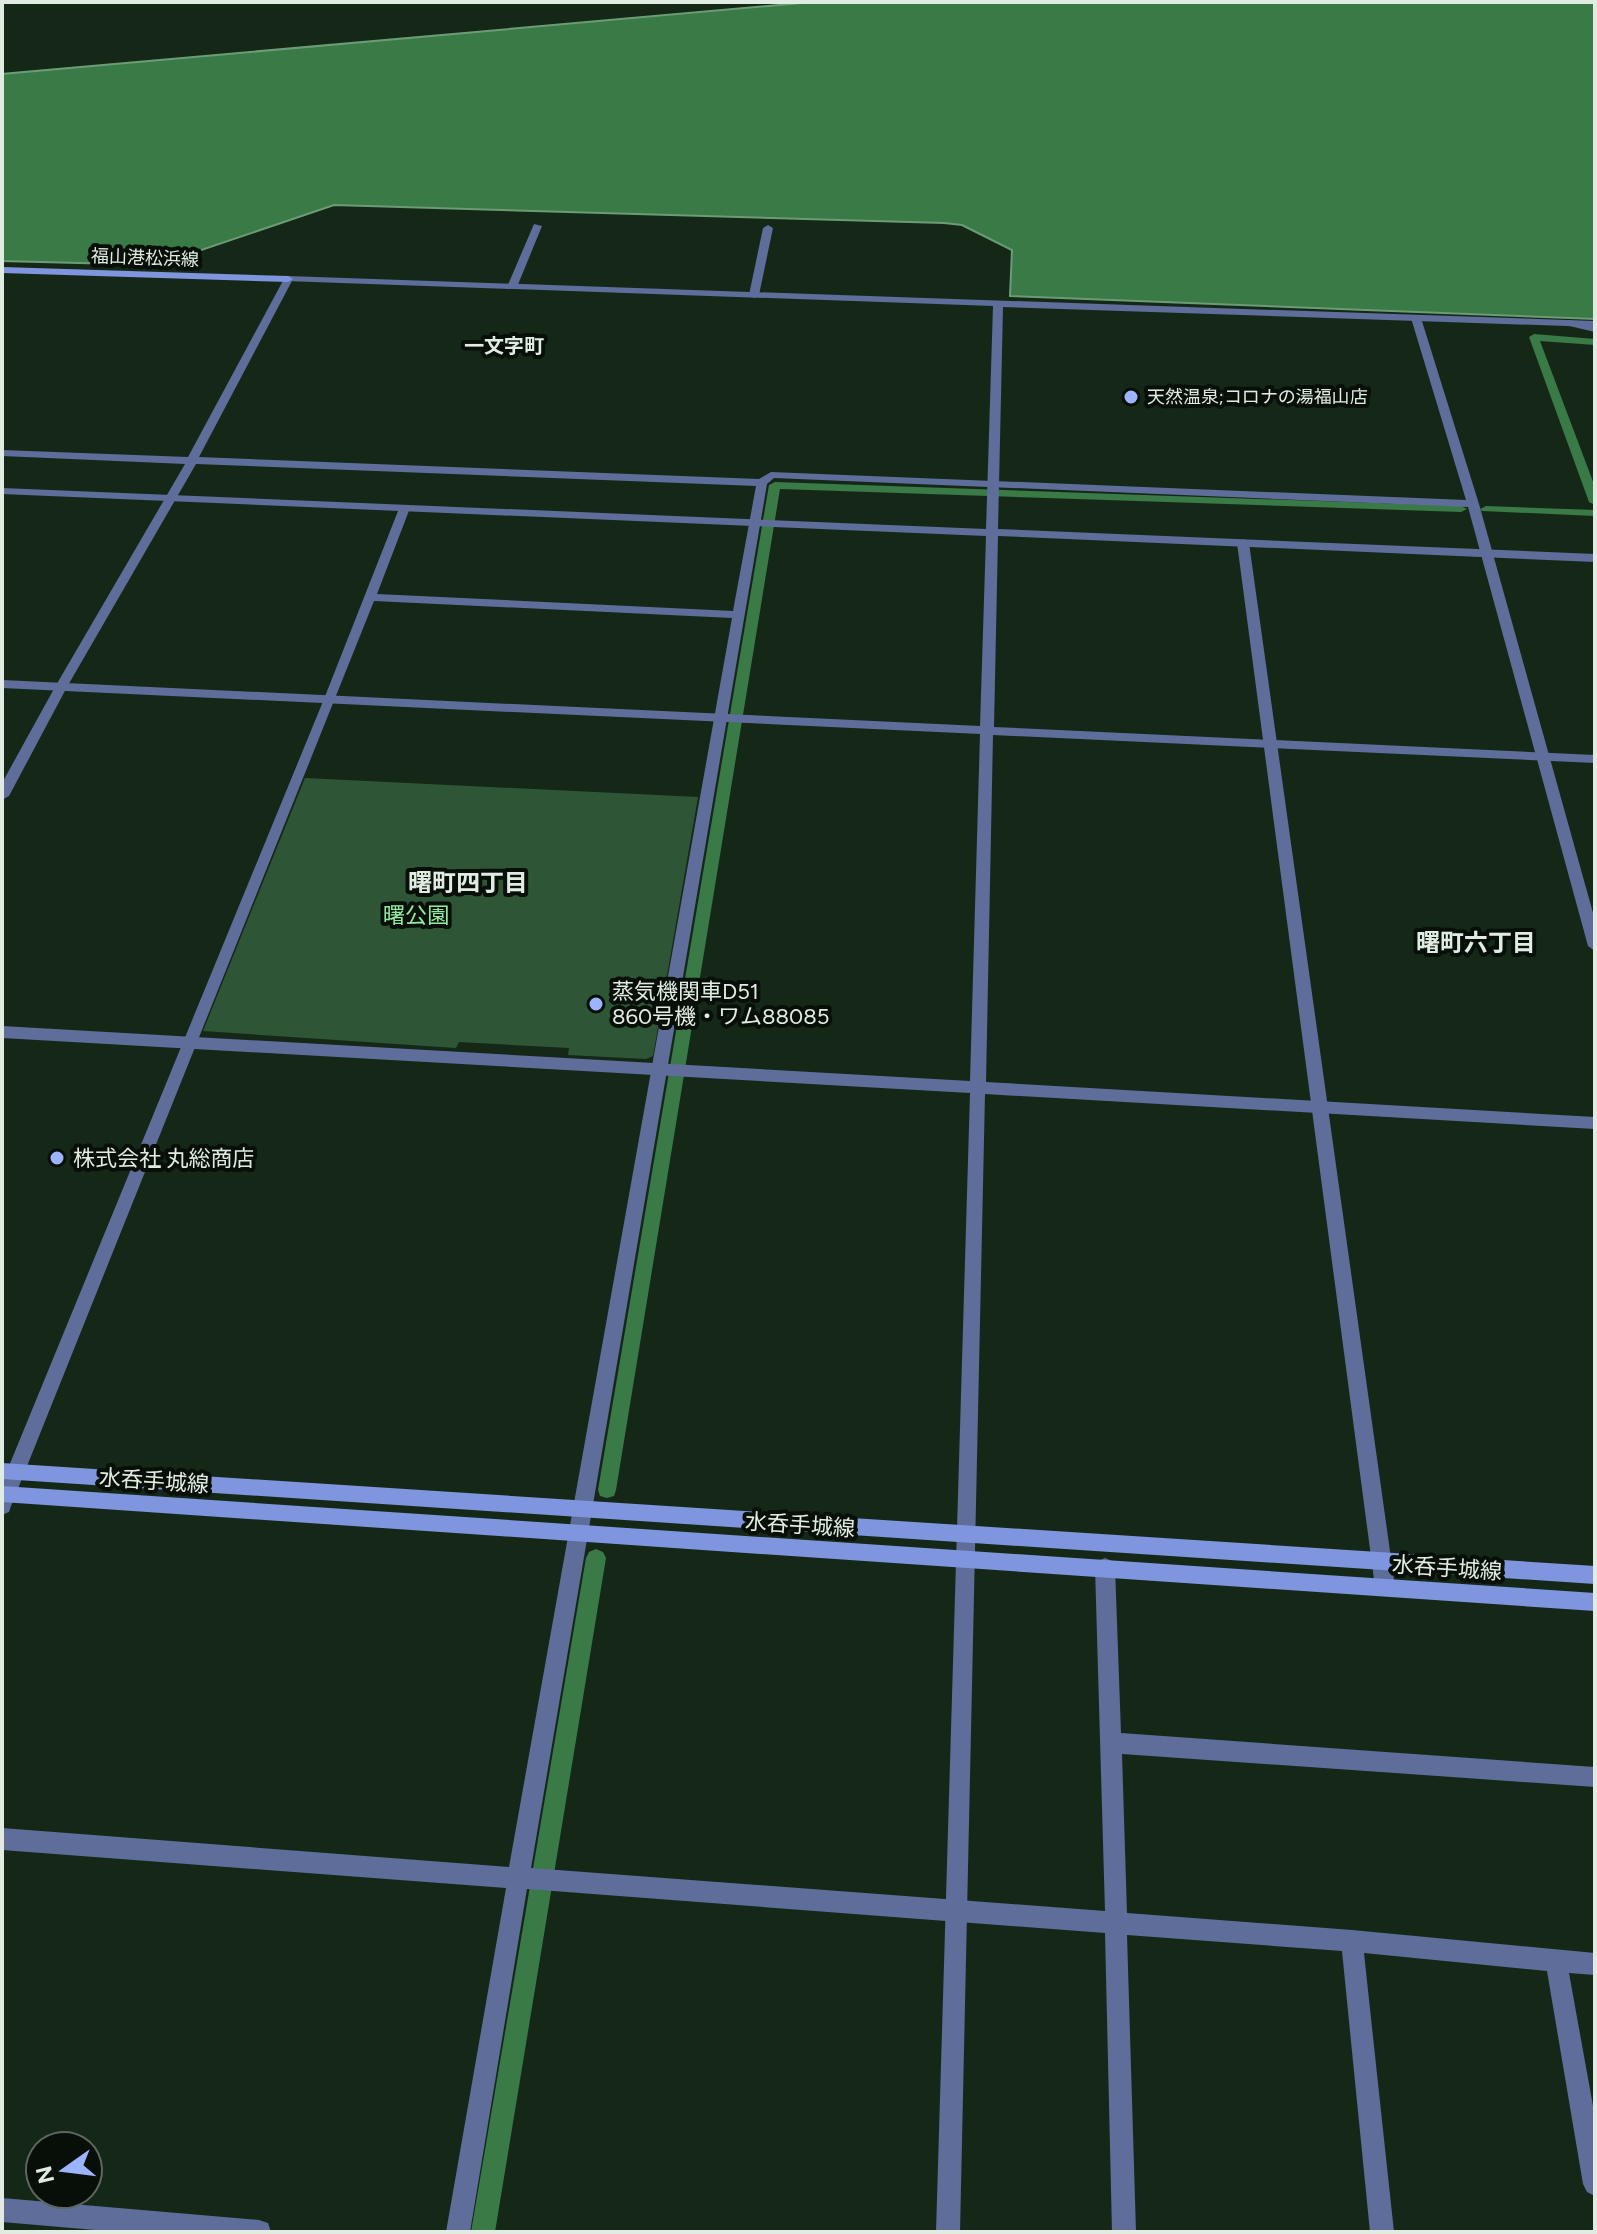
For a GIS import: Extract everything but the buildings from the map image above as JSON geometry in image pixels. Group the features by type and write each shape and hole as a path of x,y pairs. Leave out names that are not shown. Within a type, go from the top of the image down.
{"main road":[{"name":"福山港松浜線","path":"2,270 288,279"},
{"name":"水呑手城線","path":"9,1471 1595,1575"},
{"name":"水呑手城線","path":"4,1498 1105,1567 1595,1602"}],"street":[{"path":"512,287 537,226"},
{"path":"754,295 768,228"},
{"path":"2,796 61,687 172,498 288,279 1595,326"},
{"path":"948,2232 998,303"},
{"path":"1416,318 1473,504 1540,756 1595,946"},
{"path":"2,453 762,483 771,475 992,492 1473,504"},
{"path":"458,2232 659,1070 731,719 739,615 759,524 762,483"},
{"path":"2,491 1595,558"},
{"path":"4,1498 9,1471 189,1045 404,508"},
{"path":"1243,543 1385,1587"},
{"path":"368,597 739,615"},
{"path":"2,684 1595,759"},
{"path":"2,1032 1595,1123"},
{"path":"1105,1567 1113,1743 1114,1923 1124,2232"},
{"path":"1113,1743 1595,1777"},
{"path":"2,1839 1352,1941 1595,1964"},
{"path":"1352,1941 1382,2232"},
{"path":"1556,1961 1595,2184"},
{"path":"2,2210 259,2232"}],"green space":[{"name":"曙公園","path":"305,778 698,797 653,1056 646,1059 568,1055 569,1048 459,1042 456,1048 203,1031"}],"shaded area":[{"path":"813,2 1595,2 1595,319 1010,296 1012,250 962,225 944,223 334,205 157,265 2,261 2,74"}],"waterway":[{"path":"1595,342 1534,337 1595,502"},
{"path":"607,1490 775,485 1461,509"},
{"path":"1486,509 1595,513"},
{"path":"483,2232 596,1558"}],"place":[{"name":"天然温泉;コロナの湯福山店","path":"1131,397"},
{"name":"蒸気機関車D51 860号機・ワム88085","path":"596,1004"},
{"name":"株式会社 丸総商店","path":"57,1158"}],"district":[{"name":"一文字町","path":"504,346"},
{"name":"曙町四丁目","path":"468,882"},
{"name":"曙町六丁目","path":"1476,942"}]}
